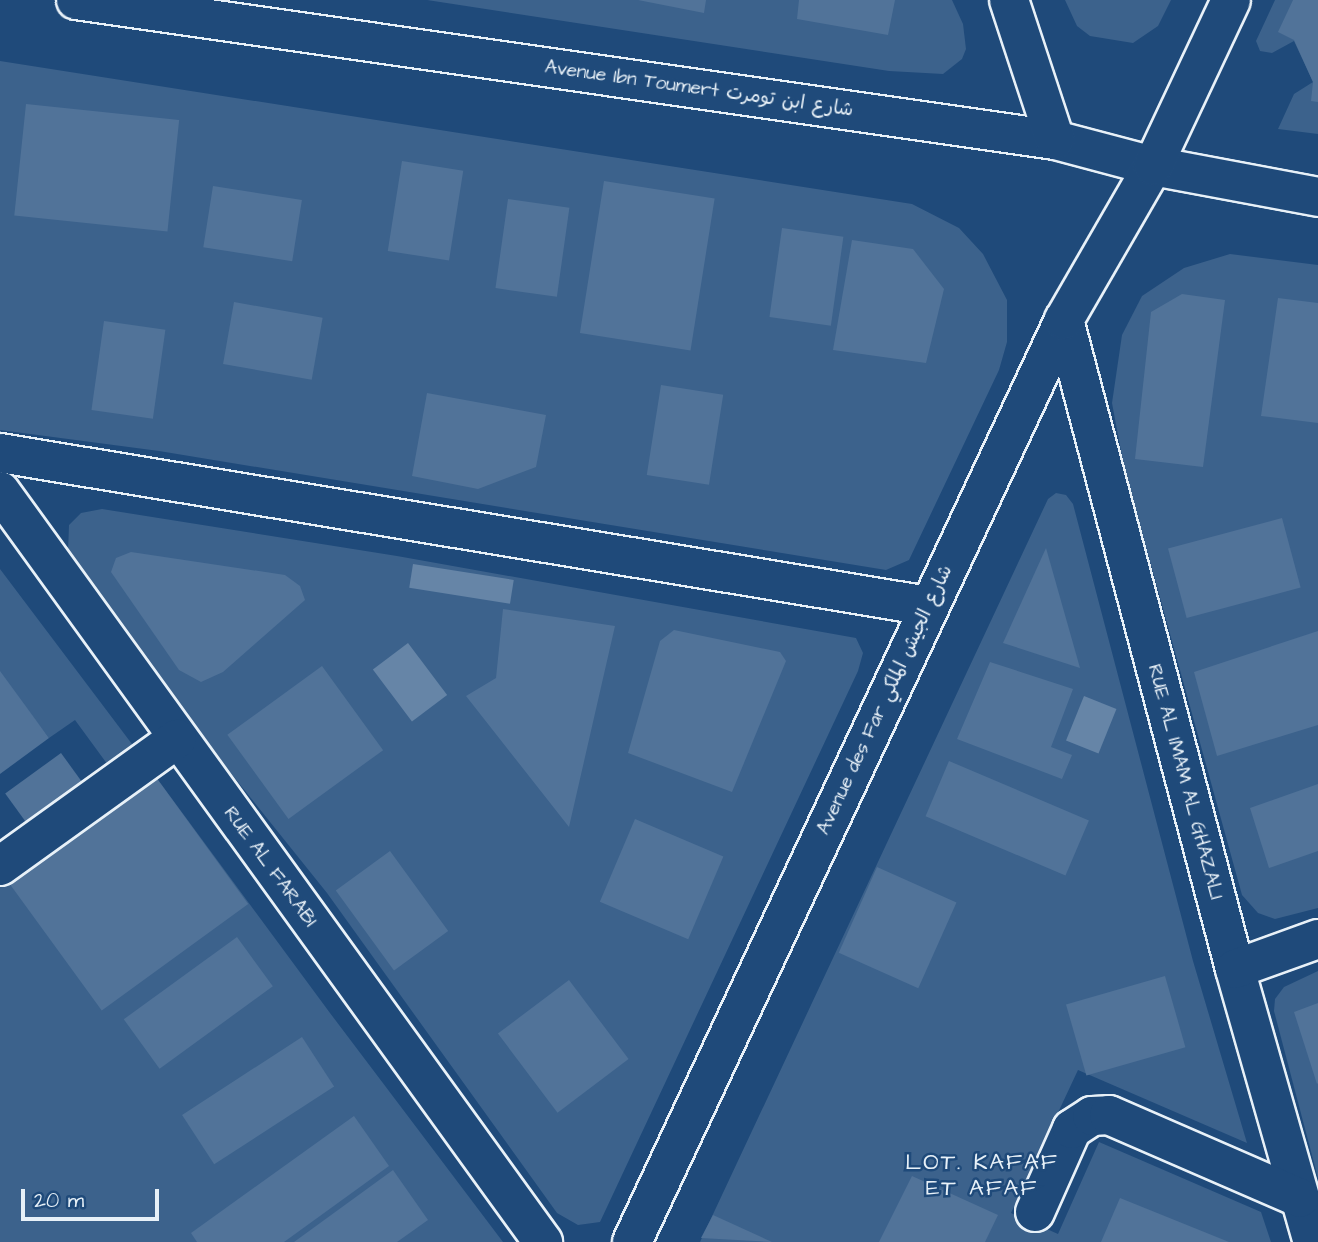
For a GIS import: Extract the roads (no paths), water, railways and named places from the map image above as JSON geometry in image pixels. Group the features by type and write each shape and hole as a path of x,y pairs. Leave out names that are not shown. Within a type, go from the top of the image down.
{"street":[{"name":"Avenue Ibn Toumert شارع ابن تومرت","path":"76,0 1055,140 1153,166 1318,197"},
{"path":"1009,0 1055,140"},
{"name":"Avenue des Far شارع الجيش الملكي","path":"632,1242 1064,320 1153,166 1231,0"},
{"name":"RUE AL IMAM AL GHAZALI","path":"1064,320 1234,970 1314,1242"},
{"path":"0,453 928,606"},
{"name":"RUE AL FARABI","path":"0,491 543,1242"},
{"path":"0,866 177,739"},
{"path":"1234,970 1318,939"},
{"path":"1035,1212 1072,1129 1092,1116 1109,1115 1300,1198"}],"district":[{"name":"LOT. KAFAF ET AFAF","path":"982,1175"}]}
